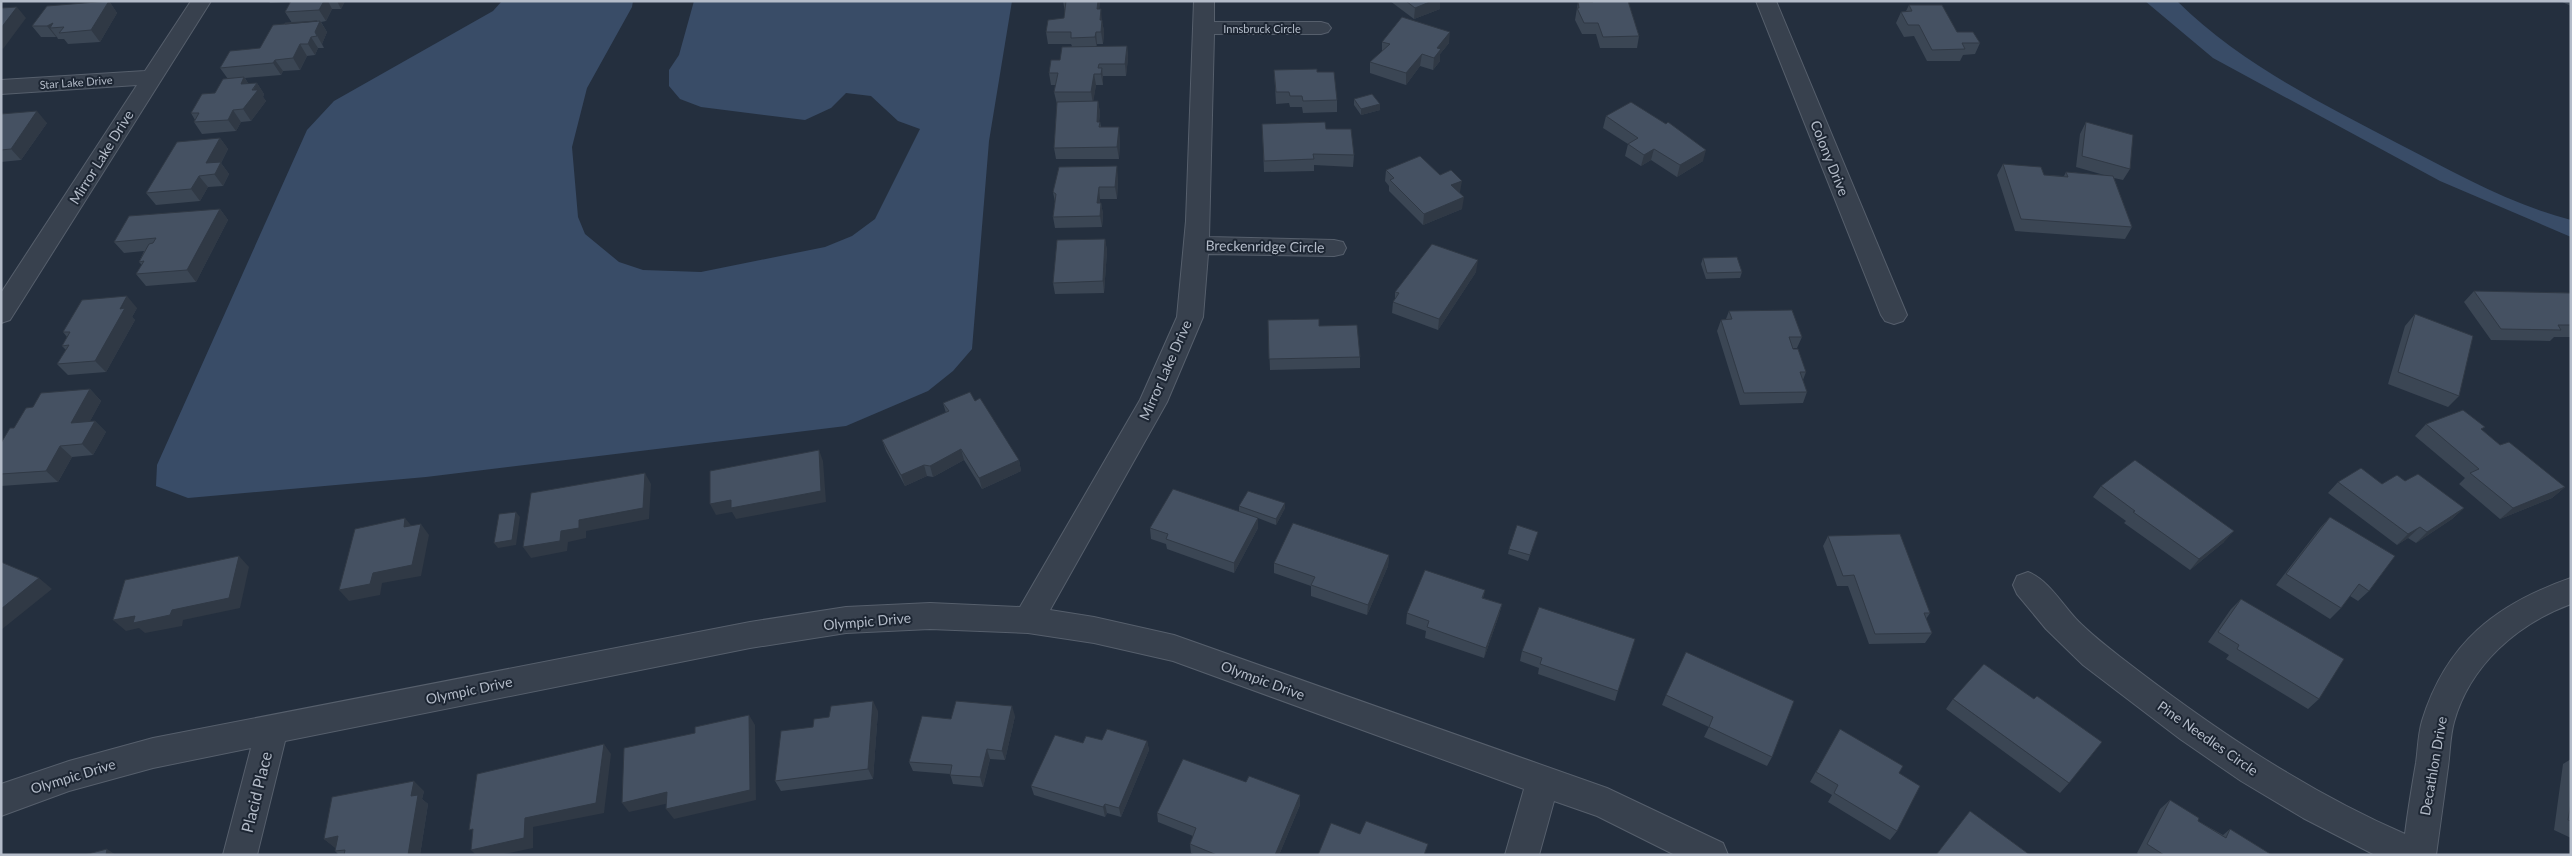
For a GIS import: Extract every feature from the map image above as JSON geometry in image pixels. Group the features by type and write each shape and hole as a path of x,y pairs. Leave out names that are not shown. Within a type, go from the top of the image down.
{"street":[{"name":"Mirror Lake Drive","path":"1,314 9,291 201,1"},
{"name":"Mirror Lake Drive","path":"1028,620 1153,402 1190,317 1196,245 1204,1"},
{"name":"Colony Drive","path":"1766,1 1894,315"},
{"name":"Innsbruck Circle","path":"1203,28 1321,28"},
{"name":"Star Lake Drive","path":"1,87 152,77"},
{"name":"Breckenridge Circle","path":"1196,245 1334,248"},
{"name":"Pine Needles Circle","path":"2028,585 2058,621 2117,673 2195,732 2277,786 2375,838 2414,855"},
{"name":"Decathlon Drive","path":"2419,855 2438,723 2453,685 2476,648 2516,614 2550,597 2571,590"},
{"name":"Olympic Drive","path":"1,800 68,776 152,753 272,729 750,635 846,620 930,616 1028,620 1094,630 1174,648 1607,804 1711,855"},
{"name":"Placid Place","path":"240,855 272,729"},
{"path":"1522,855 1543,781"}],"water":[{"path":"502,1 633,1 632,7 587,88 572,147 578,217 585,234 619,262 643,270 701,272 825,247 852,236 875,219 920,129 898,121 871,96 846,93 831,108 805,120 701,107 680,99 669,86 669,70 679,55 694,1 1012,1 989,141 972,349 953,371 928,391 846,426 426,477 188,498 156,486 157,465 307,130 334,101 493,11"},
{"path":"2145,1 2177,1 2227,44 2310,97 2482,186 2526,205 2571,220 2571,237 2440,181 2213,58"}],"building":[{"path":"109,1 91,30 59,33 64,27 50,28 53,23 47,26 32,26 47,6"},
{"path":"291,1 324,1 319,10 285,12"},
{"path":"1066,1 1098,1 1097,9 1101,9 1101,32 1096,32 1095,37 1071,38 1071,32 1046,32 1048,20 1064,18"},
{"path":"1406,1 1432,1 1415,8"},
{"path":"1628,1 1639,36 1603,37 1598,23 1584,23 1577,8 1579,8 1578,2"},
{"path":"1909,5 1942,5 1957,32 1973,32 1980,43 1962,43 1965,49 1932,50 1919,25 1908,25 1901,12 1912,11"},
{"path":"17,7 1,28 1,8"},
{"path":"1402,17 1450,32 1437,48 1441,49 1434,58 1422,54 1406,73 1370,62 1390,44 1382,42"},
{"path":"317,21 285,24 285,23"},
{"path":"320,21 315,32 317,36 311,37 308,44 300,44 293,58 275,60 273,63 220,68 230,51 260,48 273,25"},
{"path":"1127,46 1125,64 1099,64 1098,68 1102,68 1101,74 1094,74 1091,92 1054,92 1058,73 1049,73 1051,60 1060,60 1062,47"},
{"path":"1317,69 1317,72 1334,72 1337,100 1303,101 1302,96 1290,96 1289,92 1276,92 1274,70"},
{"path":"244,77 241,84 257,83 252,90 258,90 243,109 233,110 228,120 194,122 199,113 191,113 202,94 215,93 223,79"},
{"path":"1372,94 1380,104 1361,109 1354,99"},
{"path":"1098,101 1097,122 1100,122 1099,127 1119,127 1117,147 1054,148 1057,102"},
{"path":"1631,102 1666,124 1668,122 1706,150 1680,165 1654,149 1644,155 1628,144 1638,138 1606,116"},
{"path":"37,111 11,149 1,150 1,114"},
{"path":"1325,122 1326,129 1351,129 1354,155 1313,154 1314,159 1264,161 1262,124"},
{"path":"2086,122 2133,135 2130,169 2082,156"},
{"path":"220,138 206,163 221,162 215,174 199,176 191,189 146,193 177,142"},
{"path":"1420,156 1440,175 1451,170 1462,181 1451,185 1464,197 1424,214 1390,180 1394,178 1386,170"},
{"path":"2003,164 2041,167 2044,175 2068,177 2066,172 2113,176 2132,227 2021,219"},
{"path":"1117,166 1115,187 1099,187 1097,203 1101,203 1100,216 1053,217 1056,194 1053,192 1059,167"},
{"path":"220,209 187,270 136,274 144,261 139,262 149,244 153,243 156,238 114,242 129,216"},
{"path":"1105,239 1103,281 1053,283 1057,240"},
{"path":"1432,244 1478,260 1439,319 1393,302 1399,293 1395,292"},
{"path":"1737,257 1742,272 1707,273 1703,258"},
{"path":"2474,291 2571,293 2571,325 2558,325 2561,330 2501,329"},
{"path":"127,296 120,309 125,308 95,361 57,364 69,345 62,346 70,332 63,332 82,300"},
{"path":"1792,310 1802,337 1789,337 1793,349 1798,349 1806,372 1800,372 1807,392 1744,393 1721,320 1732,319 1729,311"},
{"path":"2415,314 2473,336 2459,396 2398,372"},
{"path":"1319,319 1319,326 1357,325 1360,357 1269,359 1268,320"},
{"path":"90,389 71,423 95,421 82,444 60,446 46,471 1,474 1,443 10,428 14,428 26,408 33,407 41,393"},
{"path":"970,392 975,401 980,398 1019,460 979,478 961,449 930,466 924,465 901,475 882,440 949,411 943,403"},
{"path":"2463,410 2485,427 2481,429 2500,445 2509,442 2565,487 2513,508 2470,473 2479,469 2426,424"},
{"path":"819,450 821,491 731,508 731,500 710,504 710,471"},
{"path":"2135,460 2234,531 2199,559 2133,512 2135,511 2101,486"},
{"path":"2361,468 2382,484 2397,475 2405,481 2418,474 2464,508 2427,532 2420,527 2408,534 2338,482"},
{"path":"645,473 643,508 579,520 579,528 561,531 560,541 523,547 531,493"},
{"path":"1173,489 1258,518 1234,563 1166,539 1168,534 1150,528"},
{"path":"1248,491 1285,503 1276,519 1239,506"},
{"path":"516,512 512,540 494,543 499,514"},
{"path":"2330,517 2395,556 2369,591 2359,584 2341,608 2286,574"},
{"path":"405,518 404,527 421,524 412,565 373,573 370,584 339,590 355,529"},
{"path":"1293,523 1389,555 1368,605 1311,585 1315,577 1274,563"},
{"path":"1517,525 1538,532 1530,555 1509,549"},
{"path":"1900,534 1930,613 1924,613 1932,633 1875,634 1854,575 1843,576 1828,536"},
{"path":"239,556 229,598 172,610 170,615 133,623 135,616 113,620 125,580"},
{"path":"1,562 39,578 1,609"},
{"path":"1425,570 1485,590 1482,598 1502,604 1486,648 1427,627 1429,621 1407,613"},
{"path":"2241,599 2344,659 2319,699 2237,649 2239,645 2218,632"},
{"path":"1539,607 1635,639 1618,691 1540,664 1542,658 1522,651"},
{"path":"1686,652 1794,701 1772,757 1709,727 1713,717 1666,695"},
{"path":"1984,664 2034,699 2037,696 2102,742 2069,783 1953,699"},
{"path":"873,701 868,769 775,781 781,731 813,727 814,719 829,717 831,706"},
{"path":"956,701 1012,706 1002,751 987,749 980,777 950,775 952,765 909,762 922,716 951,719"},
{"path":"749,715 750,790 666,809 667,792 622,803 624,748 695,733 695,727"},
{"path":"1107,729 1147,741 1119,808 1105,804 1103,807 1031,786 1055,735 1083,743 1086,736 1102,740"},
{"path":"1840,729 1903,766 1899,773 1920,786 1897,831 1834,793 1838,785 1816,772"},
{"path":"604,744 596,803 525,818 524,838 471,850 473,829 469,830 477,774"},
{"path":"1183,759 1246,782 1249,776 1300,795 1275,855 1217,855 1190,844 1196,828 1157,813"},
{"path":"414,781 411,796 418,795 408,855 344,855 345,850 335,851 338,836 324,839 332,797"},
{"path":"2170,800 2199,818 2198,821 2226,838 2230,829 2272,855 2164,855 2147,844"},
{"path":"2571,803 2571,821 2568,820"},
{"path":"1970,811 2030,855 1936,855"},
{"path":"1366,821 1428,844 1424,855 1318,855 1331,823 1360,834"},
{"path":"107,849 106,855 84,855"}]}
